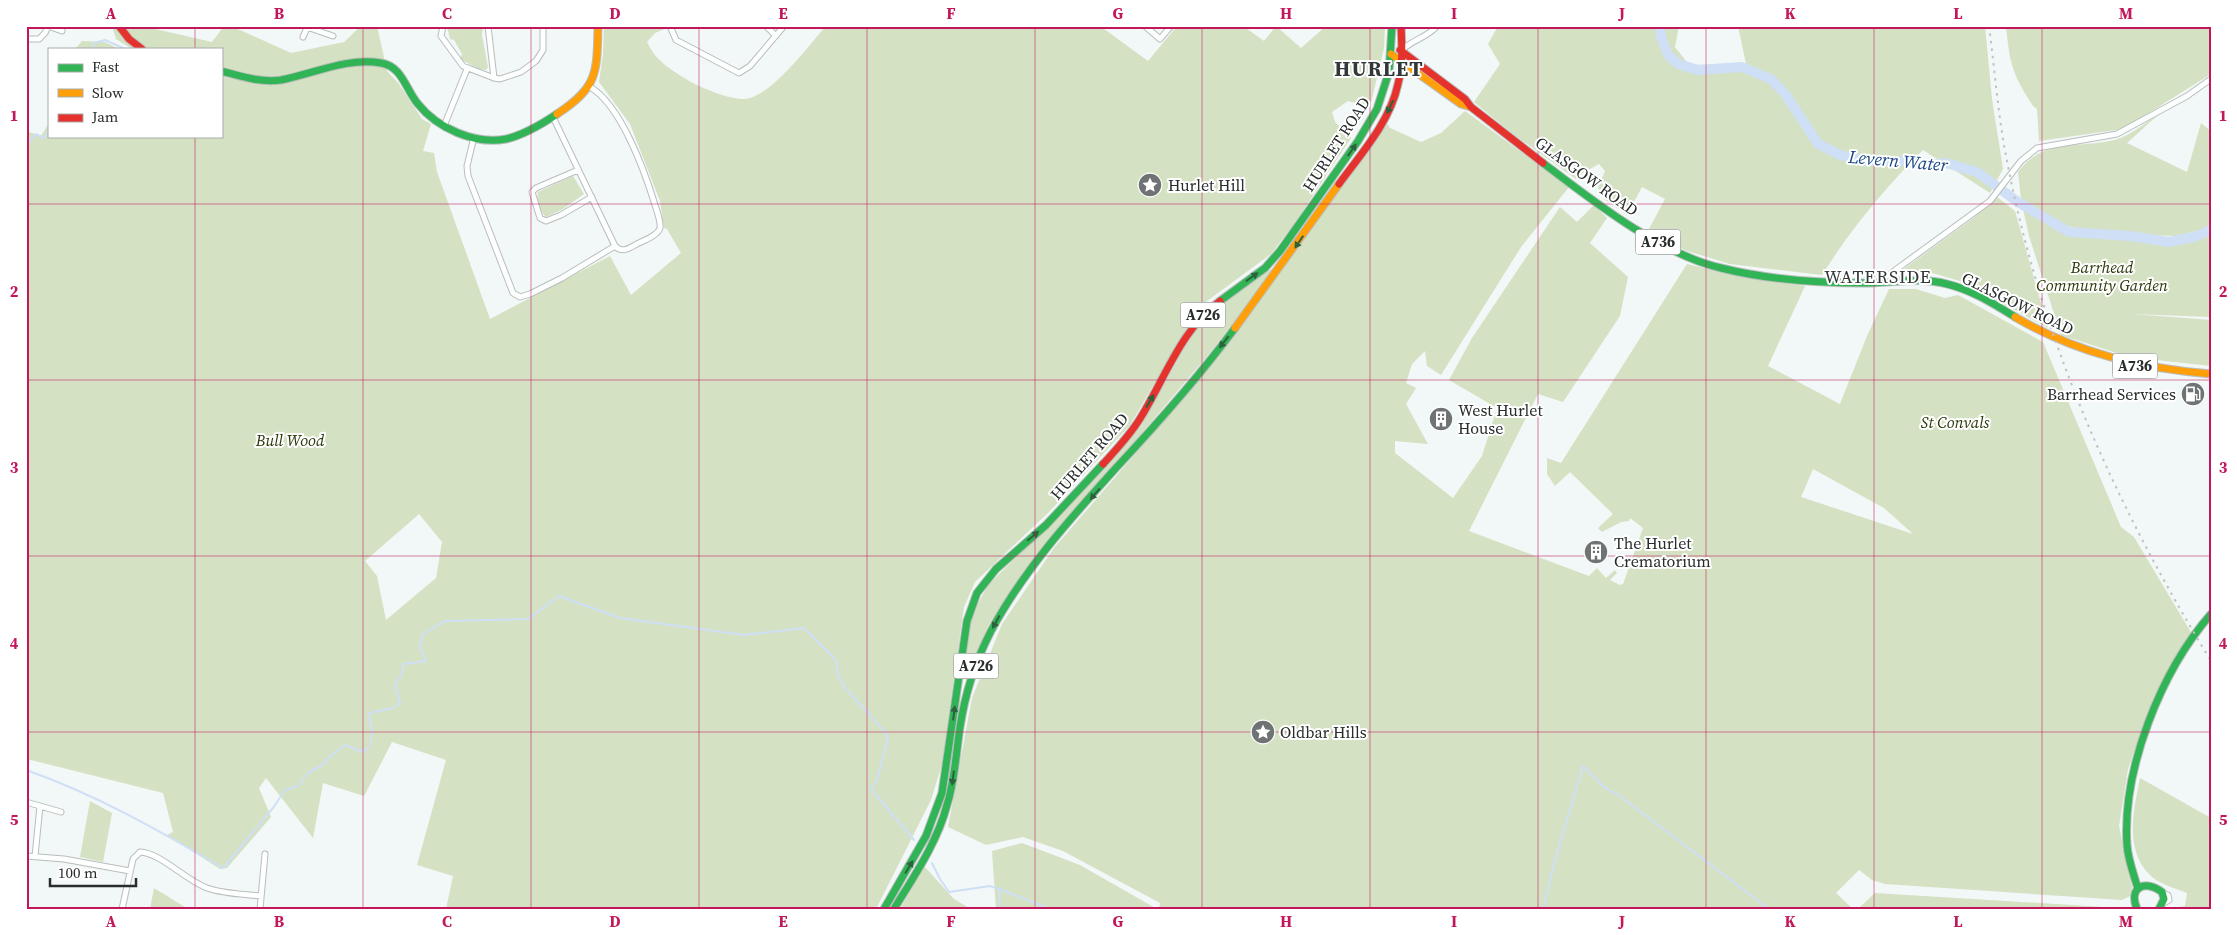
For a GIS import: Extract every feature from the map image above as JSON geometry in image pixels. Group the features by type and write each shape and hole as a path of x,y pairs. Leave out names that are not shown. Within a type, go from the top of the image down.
{"main road":[{"path":"119,26 129,39 141,48"},
{"path":"222,71 266,81 364,62 383,63 397,71 423,110 444,126 474,137 503,140 526,133 580,99 590,87 597,66 598,26"},
{"name":"HURLET ROAD","path":"884,909 926,836 942,793 967,620 978,593 996,569 1046,525 1117,449 1140,419 1190,332 1207,310 1265,268 1280,251 1374,116 1384,91 1391,51 1392,26"},
{"name":"HURLET ROAD","path":"894,909 940,829 952,787 960,723 967,693 979,655 1005,606 1052,542 1192,383 1286,262 1385,117 1396,95 1402,60 1401,26"},
{"path":"1391,51 1402,50"},
{"name":"GLASGOW ROAD","path":"1402,50 1465,99 1470,107"},
{"name":"GLASGOW ROAD","path":"1391,51 1615,215 1686,256 1704,264 1730,270 1808,280 1883,283 1926,281 1945,283 1989,301 2046,334 2110,360 2131,366 2211,374"},
{"path":"2138,888 2127,844 2127,813 2139,756 2150,721 2168,679 2195,633 2211,614"},
{"path":"2137,909 2133,898 2138,888 2146,884 2151,884 2162,893 2161,907"}],"street":[{"path":"26,39 39,39 44,35 48,26 62,32"},
{"path":"443,26 442,36 456,59 465,68 494,78 514,75 536,61 543,50 543,26"},
{"path":"488,26 494,78"},
{"path":"670,26 676,40 739,73 750,66 784,26"},
{"path":"766,26 776,36"},
{"path":"1145,26 1160,39 1171,26"},
{"path":"1402,50 1408,44 1424,36 1437,26"},
{"path":"303,37 305,27 333,36"},
{"path":"444,126 465,68"},
{"path":"1883,283 1894,271 1990,201 2021,161 2038,148 2117,134 2187,96 2211,78"},
{"path":"552,117 615,246 620,250 626,250 657,232 660,225 650,187 631,143 602,95 590,87"},
{"path":"474,137 467,171 513,293 520,297 530,294 562,278 615,246"},
{"path":"578,170 536,188 532,192 540,218 546,221 561,215 592,197"},
{"path":"26,802 61,812"},
{"path":"36,856 40,806"},
{"path":"122,909 133,859 140,852 148,852 183,876 208,888 261,896"},
{"path":"260,909 265,854"},
{"path":"26,856 64,859 130,871"}],"green space":[{"name":"Bull Wood","path":"112,26 142,26 212,42 224,26 231,26 291,53 344,42 361,26 377,26 387,71 399,84 422,119 431,124 423,151 434,153 437,172 490,319 610,256 631,295 681,253 667,229 664,228 660,201 630,124 599,82 604,26 641,26 641,29 665,26 665,29 655,33 647,42 660,61 703,88 725,96 745,99 755,96 778,80 826,26 1100,26 1148,61 1177,26 1243,26 1264,41 1276,26 1301,48 1326,26 1385,26 1384,48 1370,107 1348,101 1332,112 1335,122 1351,138 1294,224 1271,254 1207,301 1196,313 1130,425 1049,512 975,582 964,607 942,764 931,800 876,909 446,909 453,876 417,865 446,760 392,742 364,796 323,783 313,838 266,778 259,788 271,817 227,868 220,869 167,835 173,832 163,793 31,760 26,761 26,131 41,136 48,125 48,138 222,138 222,48 130,48 116,39","holes":["419,514 442,542 436,578 386,620 377,576 365,561"]},
{"path":"447,26 483,26 482,35 488,67 486,70 479,69 460,59 462,54 454,40 450,39"},
{"path":"1498,26 1679,26 1675,47 1689,65 1746,64 1738,26 1985,26 1992,99 2003,169 1990,193 1923,150 1869,210 1822,275 1730,264 1684,250 1649,229 1665,199 1642,187 1627,215 1604,199 1598,188 1605,171 1599,164 1587,169 1576,179 1513,134 1474,102 1500,64 1488,44"},
{"path":"2006,26 2211,26 2211,74 2123,129 2039,141 2037,109 2026,95 2013,68"},
{"path":"82,41 105,42 117,48 76,48"},
{"name":"St Convals","path":"1465,111 1569,187 1521,247 1441,375 1427,366 1425,351 1412,364 1406,383 1416,388 1406,404 1428,444 1395,441 1395,453 1453,498 1482,456 1497,408 1449,380 1472,338 1560,207 1577,222 1594,205 1607,218 1590,243 1628,277 1620,316 1563,402 1538,394 1469,531 1589,576 1597,568 1606,578 1615,570 1617,573 1610,580 1620,585 1623,584 1643,528 1630,518 1629,521 1621,522 1602,532 1598,528 1613,514 1570,472 1555,486 1547,474 1547,458 1561,463 1687,264 1729,274 1805,286 1768,366 1840,404 1867,336 1889,289 1916,289 1945,298 1958,295 2043,342 2121,527 2134,537 2192,634 2147,715 2128,769 2119,826 2132,887 2130,896 2122,900 1885,884 1872,880 1859,870 1836,893 1853,909 1159,909 1160,903 1063,851 1023,837 986,845 948,827 972,698 1002,624 1054,548 1174,409 1386,122 1390,128 1421,142 1441,133","holes":["1813,469 1884,508 1913,534 1801,497"]},
{"path":"2158,115 2127,143 2187,172 2201,123 2211,131 2211,224 2201,230 2175,236 2101,233 2067,226 2021,200 2018,172 2028,161 2040,153 2064,146 2118,139"},
{"path":"573,176 584,194 563,209 546,217 539,206 538,192"},
{"path":"1997,197 2015,211 2048,328 1963,282 1929,272 1897,274 1972,219"},
{"name":"Barrhead Community Garden","path":"2023,209 2065,233 2104,239 2185,242 2211,234 2211,317 2132,314 2211,320 2211,366 2129,357 2061,335 2029,236"},
{"path":"1271,269 1274,271 1208,355 1021,575 988,626 971,667 965,665 972,615 988,585 1055,519 1141,426 1189,339 1210,311"},
{"path":"2140,778 2211,818 2211,909 2168,909 2185,906 2187,893 2157,880 2141,864 2136,852 2133,828 2135,802"},
{"path":"90,801 112,813 103,862 80,857"},
{"path":"1022,843 1080,865 1157,909 996,909 992,851"},
{"path":"924,866 954,899 971,909 900,909"},
{"path":"154,888 188,909 150,909"},
{"path":"1875,893 2120,908 1858,909"}],"waterway":[{"name":"Levern Water","path":"1660,26 1661,37 1668,55 1678,64 1698,70 1742,67 1771,79 1786,95 1818,144 1840,155 1866,161 1903,161 1930,165 1946,163 1977,172 2018,202 2069,232 2130,236 2169,242 2194,237 2211,230"},
{"path":"92,48 94,43 105,40 123,48"},
{"path":"26,145 36,134 44,138 48,132"},
{"path":"26,770 102,802 151,827 223,868 273,808 285,790 298,786 309,772 324,764 329,757 345,745 363,752 367,749 372,736 368,716 370,713 393,708 400,703 395,684 402,674 403,664 426,661 420,647 423,634 445,621 528,619 559,596 620,618 744,635 804,628 836,660 838,675 845,688 886,733 888,738 877,780 871,789 914,840"},
{"path":"1543,909 1555,860 1583,766 1604,787 1620,796 1769,909"},
{"path":"932,863 949,892 990,886 999,889 1000,909"},
{"path":"999,889 1050,909"}],"railway":[{"path":"1989,26 2007,161 2022,228 2040,294 2062,358 2113,482 2176,602 2211,661"}],"traffic: fast":[{"path":"1220,301 1265,268 1280,251 1358,141 1377,109 1389,72 1392,26"},
{"path":"222,71 265,81 273,81 343,64 356,62 381,63 388,65 399,74 418,104 435,120 458,133 482,139 494,140 513,137 533,129 557,114"},
{"path":"1543,163 1628,225 1674,251 1698,261 1738,272 1792,280 1847,283 1937,282 1974,294 2015,317"},
{"path":"894,909 924,859 943,819 952,786 960,727 968,690 976,665 991,631 1018,587 1064,526 1177,400 1235,328"},
{"path":"884,909 926,836 942,793 967,621 977,593 996,569 1046,525 1103,464"},
{"path":"2138,889 2127,845 2127,816 2138,754 2148,722 2176,663 2211,614"},
{"path":"2137,909 2135,901 2136,891 2144,886 2150,886 2162,892 2164,899 2159,909"}],"traffic: slow":[{"path":"557,114 588,87 597,56 598,26"},
{"path":"1391,54 1461,104 1471,107"},
{"path":"1235,328 1339,184"},
{"path":"2015,317 2038,330 2110,357 2159,368 2211,374"}],"traffic: jam":[{"path":"119,26 129,39 141,48"},
{"path":"1339,184 1374,137 1389,111 1401,70 1401,26"},
{"path":"1400,50 1465,99 1471,107 1543,163"},
{"path":"1103,464 1137,423 1175,354 1195,325 1220,301"}],"place":[{"name":"Hurlet Hill","path":"1150,185"},
{"name":"Barrhead Services","path":"2193,394"},
{"name":"West Hurlet House","path":"1441,419"},
{"name":"The Hurlet Crematorium","path":"1596,552"},
{"name":"Oldbar Hills","path":"1263,732"}],"district":[{"name":"HURLET","path":"1379,69"},
{"name":"WATERSIDE","path":"1878,277"}]}
